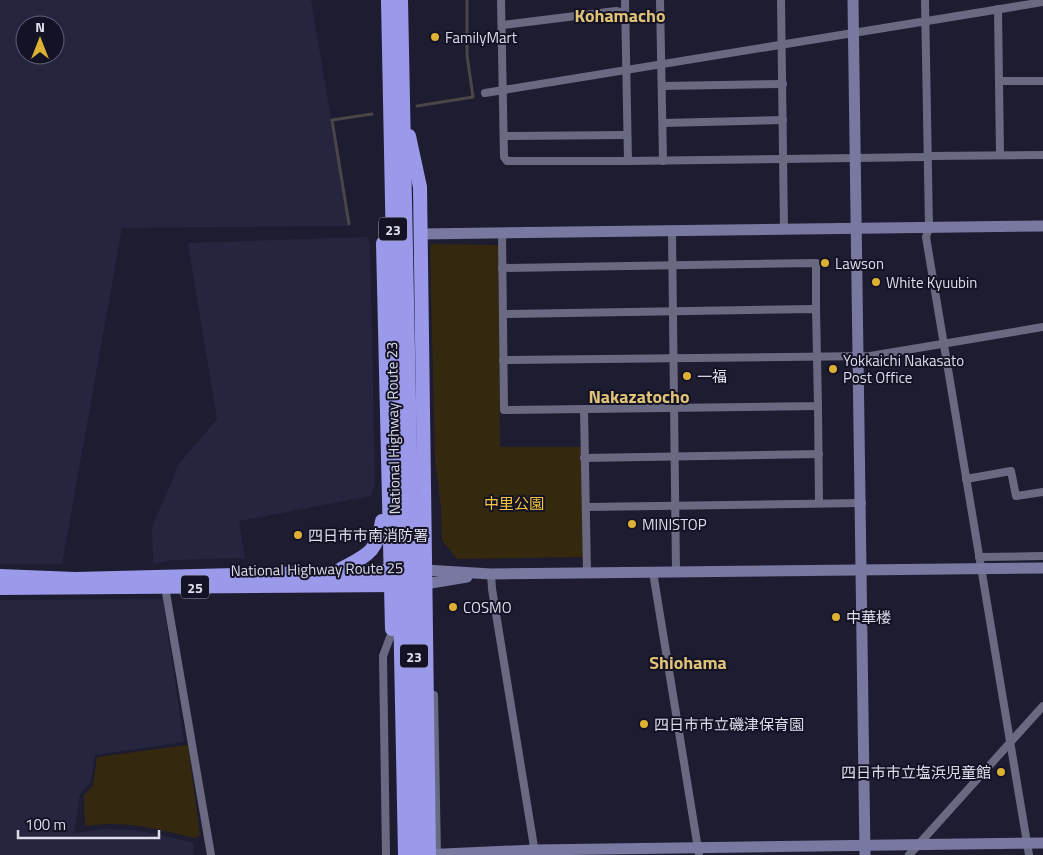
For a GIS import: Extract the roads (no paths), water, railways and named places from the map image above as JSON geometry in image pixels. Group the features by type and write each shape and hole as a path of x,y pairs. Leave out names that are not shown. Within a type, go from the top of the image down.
{"highway":[{"name":"National Highway Route 23","path":"388,0 396,102 404,458 418,855"},
{"name":"National Highway Route 23","path":"396,102 401,0"},
{"path":"396,102 420,187 425,577 424,636 428,815 434,855"},
{"path":"390,586 383,234 396,102"},
{"name":"National Highway Route 23","path":"404,458 405,855"},
{"path":"338,571 361,560 373,550 380,538 382,520 388,506"},
{"name":"National Highway Route 25","path":"0,576 75,579 390,571 425,577"},
{"name":"National Highway Route 25","path":"0,588 390,586 425,577"},
{"name":"23","path":"390,586 396,855"}],"street":[{"path":"501,0 503,25 504,157 507,161 663,161 1043,155"},
{"path":"625,0 628,161"},
{"path":"660,0 663,161"},
{"path":"781,0 784,230"},
{"path":"853,0 862,503 865,850"},
{"path":"925,0 929,228 926,237 942,343 979,557 986,569 1028,849"},
{"path":"484,93 1038,2"},
{"path":"998,9 1000,155"},
{"path":"503,25 616,11 625,13"},
{"path":"999,81 1043,80"},
{"path":"662,86 783,84"},
{"path":"663,122 783,120"},
{"path":"505,136 627,135"},
{"path":"420,234 1043,226"},
{"path":"672,232 676,572"},
{"path":"502,234 504,410 818,406"},
{"path":"502,268 816,263 819,503"},
{"path":"503,314 816,309"},
{"path":"504,360 859,356 1043,327"},
{"path":"584,410 586,573"},
{"path":"584,458 819,454"},
{"path":"966,478 1011,471 1016,496 1043,492"},
{"path":"586,507 862,503"},
{"path":"979,557 1043,556"},
{"path":"425,577 491,574 1043,568"},
{"path":"653,572 699,851"},
{"path":"491,574 535,852"},
{"path":"165,587 211,855"},
{"path":"386,855 383,656 392,632"},
{"path":"424,636 433,655 434,855"},
{"path":"908,855 1043,706"},
{"path":"412,855 535,852 865,850 919,844 1028,849 1043,843"}],"waterway":[{"path":"417,106 473,97 467,55 467,0"},
{"path":"349,224 332,120 372,114"}],"place":[{"name":"FamilyMart","path":"435,37"},
{"name":"Lawson","path":"825,263"},
{"name":"White Kyuubin","path":"876,282"},
{"name":"Yokkaichi Nakasato Post Office","path":"833,369"},
{"name":"一福","path":"687,376"},
{"name":"MINISTOP","path":"632,524"},
{"name":"四日市市南消防署","path":"298,535"},
{"name":"COSMO","path":"453,607"},
{"name":"中華楼","path":"836,617"},
{"name":"四日市市立磯津保育園","path":"644,724"},
{"name":"四日市市立塩浜児童館","path":"1001,772"}],"district":[{"name":"Kohamacho","path":"620,15"},
{"name":"Nakazatocho","path":"639,396"},
{"name":"Shiohama","path":"688,662"}],"park label":[{"name":"中里公園","path":"514,503"}]}
